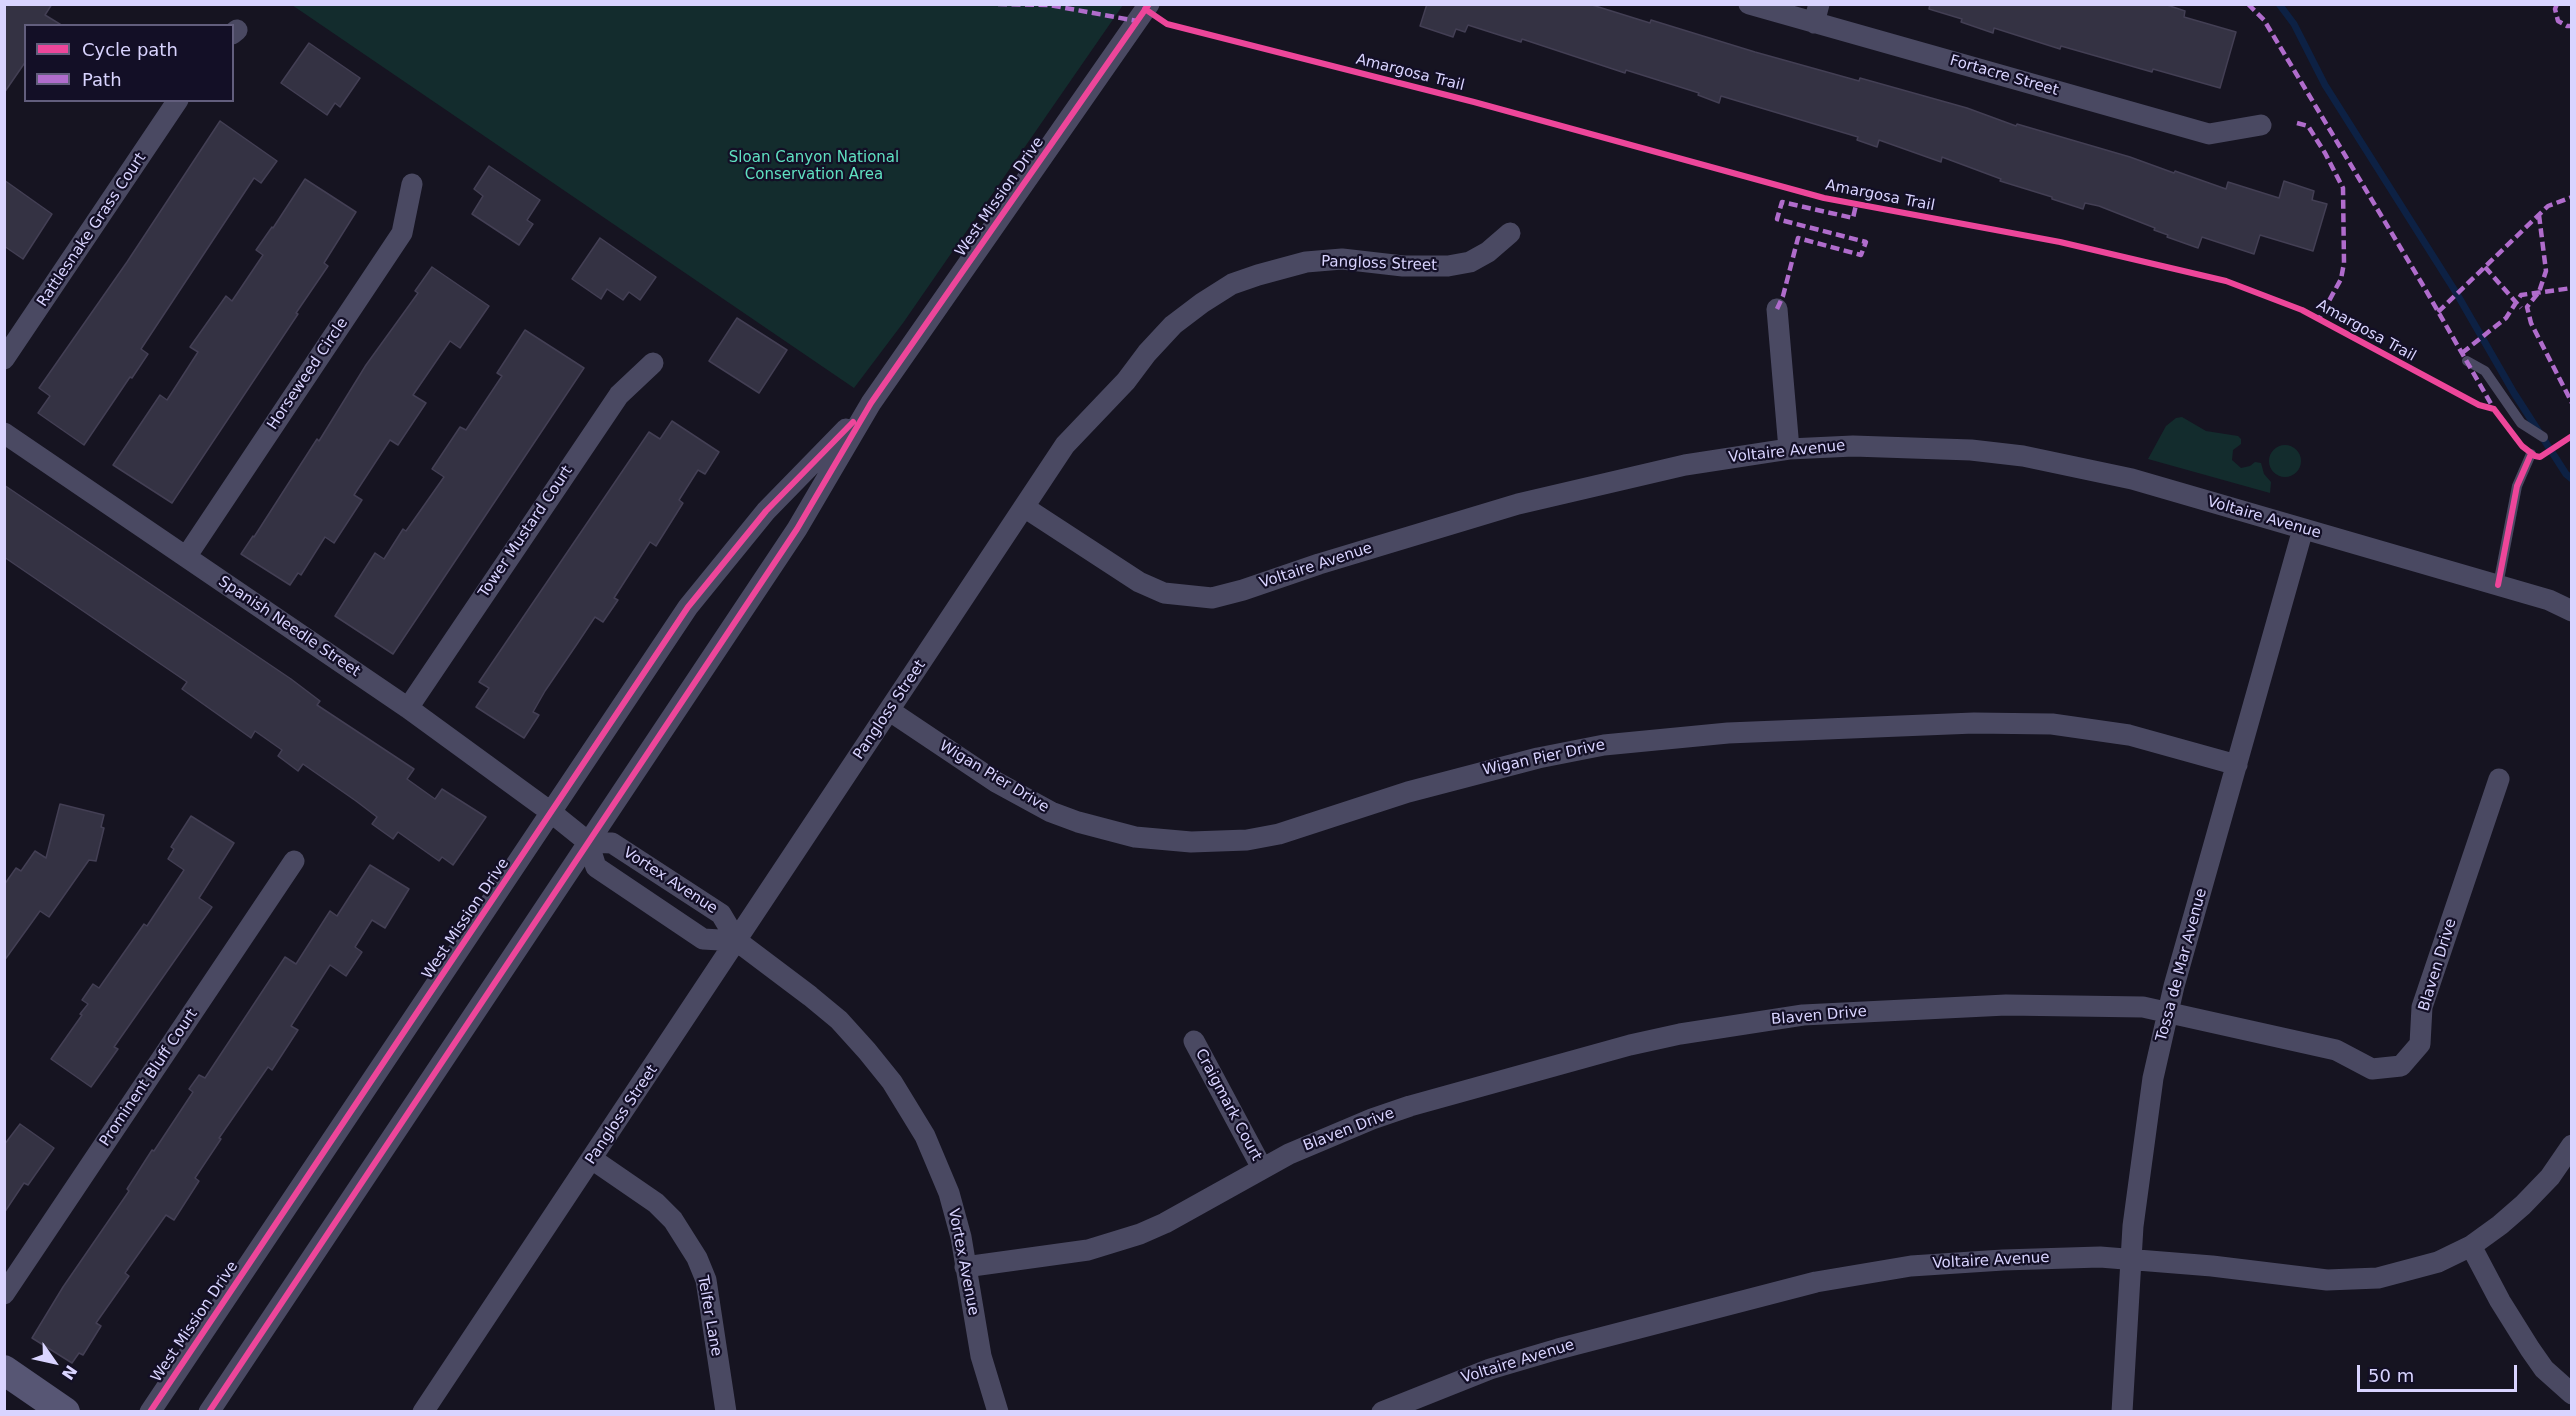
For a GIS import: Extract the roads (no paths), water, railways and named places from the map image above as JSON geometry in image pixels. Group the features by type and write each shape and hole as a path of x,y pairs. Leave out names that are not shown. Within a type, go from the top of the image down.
{"street":[{"name":"West Mission Drive","path":"209,1412 797,528 871,403 1149,4"},
{"name":"Fortacre Street","path":"1749,4 1816,14 2209,134 2261,126"},
{"name":"Rattlesnake Grass Court","path":"4,359 177,102"},
{"name":"Horseweed Circle","path":"186,557 402,233 412,184"},
{"name":"Pangloss Street","path":"423,1412 1065,446 1126,381 1147,353 1173,325 1232,284 1306,262 1342,259 1428,267 1470,262 1488,252 1510,233"},
{"path":"1777,309 1790,449"},
{"name":"Tower Mustard Court","path":"408,708 619,395 653,363"},
{"name":"West Mission Drive","path":"150,1412 688,607 766,512 871,403"},
{"name":"Spanish Needle Street","path":"4,433 408,708 569,827"},
{"name":"Voltaire Avenue","path":"1024,507 1139,582 1164,593 1212,597 1243,590 1352,554 1518,504 1675,467 1790,449 1853,446 1915,447 2023,456 2132,479 2549,600 2571,611"},
{"name":"Tossa de Mar Avenue","path":"2122,1412 2131,1258 2144,1135 2168,1011 2303,529"},
{"name":"Wigan Pier Drive","path":"890,711 996,782 1051,812 1098,828 1135,837 1191,842 1247,840 1280,834 1408,792 1538,758 1604,745 1728,733 1974,723 2052,723 2129,735 2237,765"},
{"name":"Blaven Drive","path":"966,1267 1088,1250 1124,1239 1165,1223 1263,1168 1331,1136 1410,1106 1620,1048 1680,1034 1803,1016 2006,1005 2113,1005 2168,1011 2336,1050 2372,1069 2401,1066 2420,1044 2422,1007 2499,779"},
{"name":"Vortex Avenue","path":"569,827 588,842 596,867 687,929 703,939 737,941"},
{"name":"Vortex Avenue","path":"588,842 612,843 721,914 737,941 839,1020 892,1082 912,1112 941,1173 959,1228 981,1356 998,1412"},
{"name":"Prominent Bluff Court","path":"4,1294 294,861"},
{"name":"Craigmark Court","path":"1194,1041 1263,1168"},
{"name":"Voltaire Avenue","path":"1382,1412 1490,1369 1816,1282 1868,1272 1957,1262 2058,1258 2131,1258 2327,1280 2357,1281 2409,1271 2438,1262 2471,1246 2500,1225 2550,1177 2571,1145"},
{"name":"Telfer Lane","path":"592,1160 656,1203 673,1220 692,1248 706,1280 726,1412"},
{"path":"2471,1246 2530,1349 2544,1369 2571,1394"},
{"path":"4,1370 65,1412"}],"lane":[{"path":"2467,361 2485,371 2521,423 2543,437"},
{"path":"2498,585 2517,486 2531,454"}],"waterway":[{"path":"2279,4 2294,24 2325,85 2457,294 2514,393 2566,474 2572,479"}],"park label":[{"name":"Sloan Canyon National Conservation Area","path":"814,166"}]}
